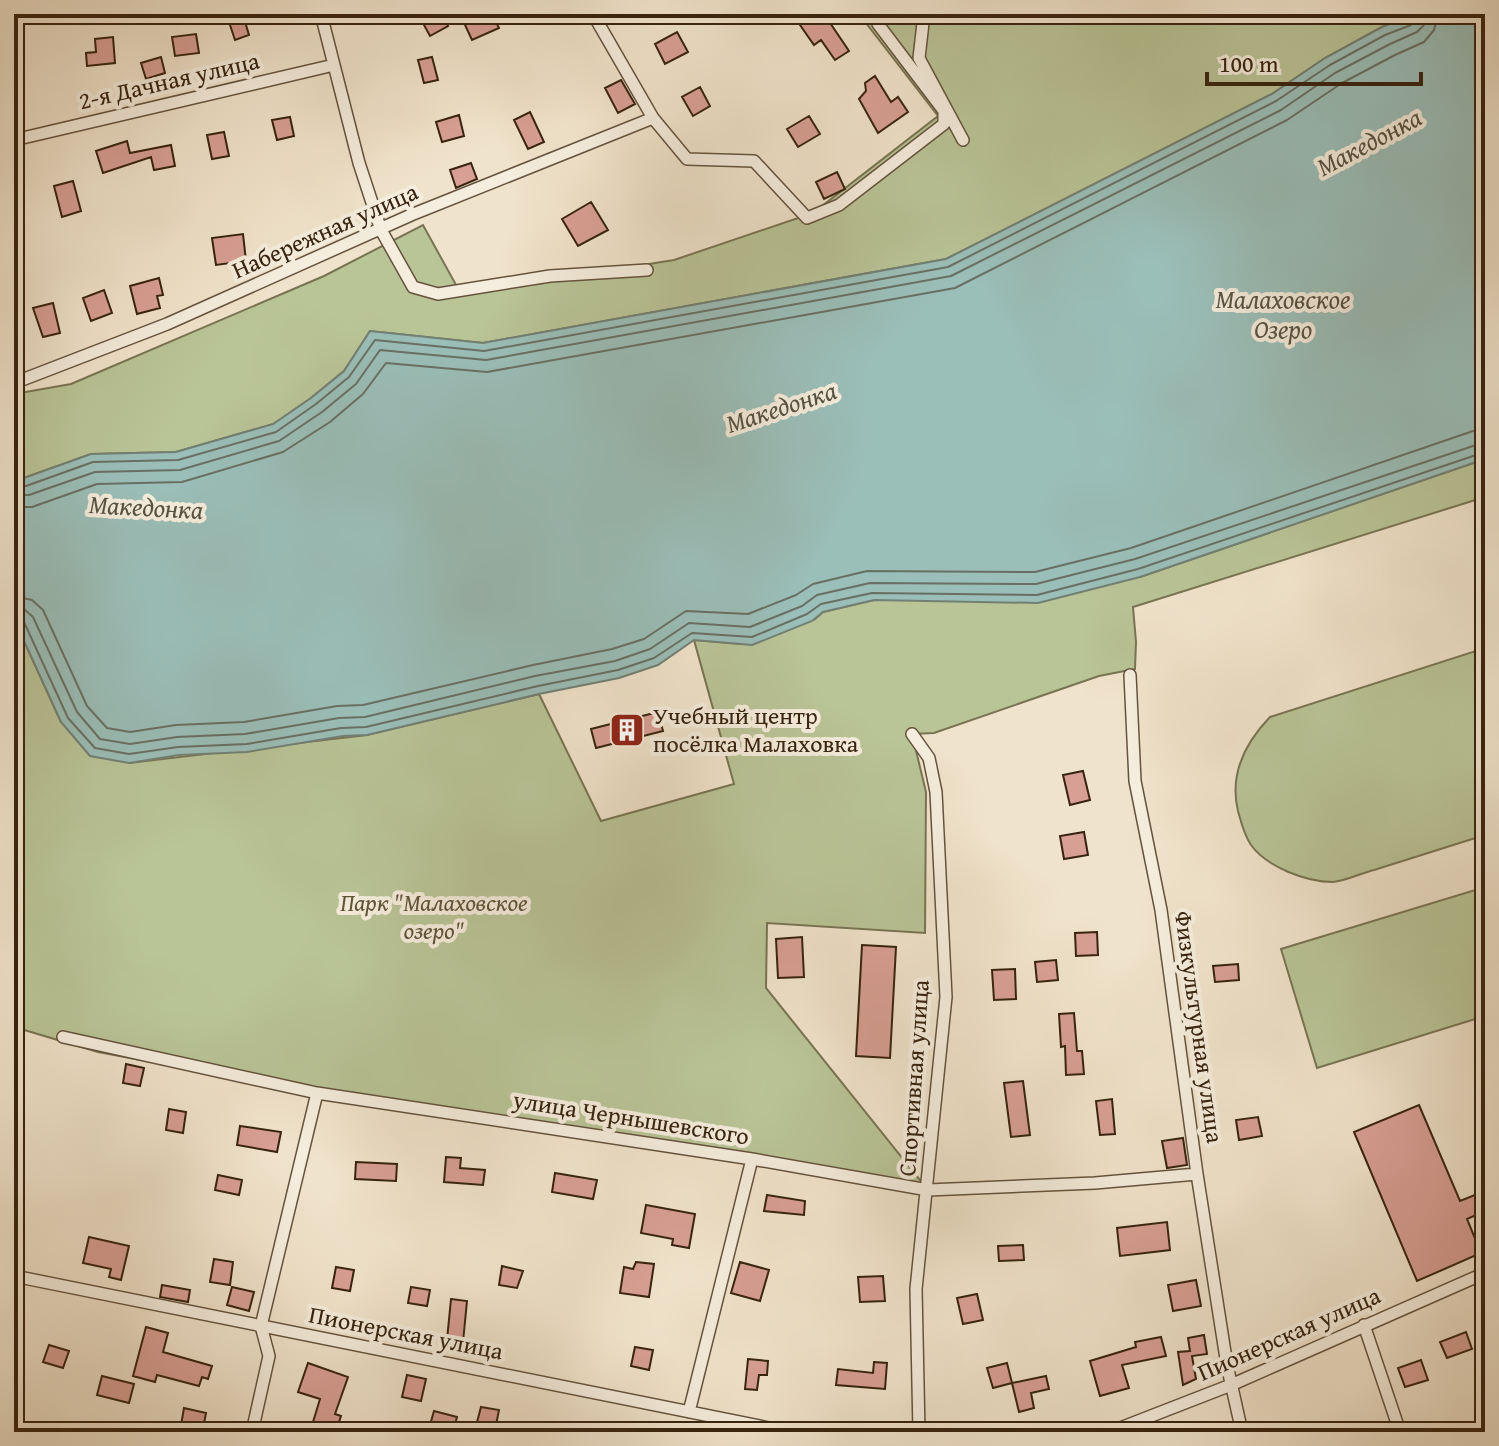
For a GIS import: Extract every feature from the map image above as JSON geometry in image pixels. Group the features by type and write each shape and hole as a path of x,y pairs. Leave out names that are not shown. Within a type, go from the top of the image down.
{"street":[{"path":"321,14 359,163 381,230 413,287 438,294 550,276 647,270"},
{"path":"593,14 653,118 687,159 754,161 807,218 839,205 944,124 944,111 878,24"},
{"path":"924,14 919,58 963,140"},
{"name":"2-я Дачная улица","path":"14,140 334,65"},
{"name":"Набережная улица","path":"14,383 167,324 411,215 653,118"},
{"name":"Физкультурная улица","path":"1130,675 1135,781 1161,910 1197,1174 1231,1385 1242,1432"},
{"name":"Спортивная улица","path":"912,734 929,758 936,792 946,997 916,1289 919,1432"},
{"name":"улица Чернышевского","path":"63,1037 317,1093 752,1159 928,1190 1095,1183 1197,1174"},
{"path":"252,1432 269,1356 261,1326 317,1093"},
{"path":"689,1412 752,1159"},
{"name":"Пионерская улица","path":"1110,1432 1231,1385 1485,1273"},
{"name":"Пионерская улица","path":"14,1276 789,1432"},
{"path":"1364,1325 1400,1432"},
{"path":"14,1425 38,1432"}],"green space":[{"path":"859,14 1415,14 1382,27 1325,58 1272,94 946,259 483,343 370,331 344,371 274,424 176,452 91,454 24,478 14,477 14,394 71,384 324,276 423,225 461,294 674,260 813,213 938,116"},
{"name":"Парк \"Малаховское озеро\"","path":"1485,459 1485,497 1133,607 1135,669 1099,676 934,733 912,734 926,792 925,933 767,923 766,988 928,1190 317,1093 98,1052 14,1027 14,619 61,722 129,763 367,735 539,694 601,821 734,784 694,640 742,644 815,619 823,612 874,600 1140,577"},
{"path":"1485,648 1485,835 1333,882 1288,872 1267,860 1251,845 1238,811 1236,784 1247,748 1270,717"},
{"path":"1485,887 1485,1016 1317,1068 1281,949"}],"water":[{"name":"Малаховское Озеро","path":"1415,14 1485,14 1485,459 1140,577 1038,603 874,600 823,612 812,621 752,645 694,640 658,665 619,678 367,735 247,752 179,755 129,763 90,756 61,722 14,619 14,477 24,478 91,454 176,452 273,424 344,371 370,331 483,343 946,259 1272,94 1325,58 1382,27"}],"building":[{"path":"418,14 441,14 448,26 430,36"},
{"path":"492,14 499,28 472,40 465,25"},
{"path":"815,14 824,14 849,51 835,60 821,40 814,45 800,25"},
{"path":"243,15 249,35 235,40 228,19"},
{"path":"677,32 688,52 665,64 655,44"},
{"path":"196,34 199,53 175,56 172,37"},
{"path":"113,37 115,63 87,66 86,53 96,52 95,39"},
{"path":"161,57 165,73 146,79 141,63"},
{"path":"432,57 438,80 424,83 418,60"},
{"path":"875,76 891,102 898,97 908,112 878,133 859,99 866,91 865,83"},
{"path":"621,80 635,104 618,113 605,88"},
{"path":"700,87 710,106 693,116 682,97"},
{"path":"530,112 544,142 528,149 514,120"},
{"path":"459,115 464,136 442,142 436,122"},
{"path":"809,116 820,134 798,147 787,129"},
{"path":"290,117 294,136 277,140 272,120"},
{"path":"224,132 229,156 212,159 207,135"},
{"path":"127,141 130,153 171,145 175,166 154,170 151,157 103,173 96,151"},
{"path":"471,163 477,179 456,188 450,170"},
{"path":"837,172 845,189 824,199 816,182"},
{"path":"73,181 81,211 62,217 54,186"},
{"path":"591,202 608,230 578,246 562,219"},
{"path":"243,234 246,261 216,265 212,238"},
{"path":"159,278 163,295 157,296 160,308 137,314 130,286"},
{"path":"104,290 112,313 91,321 83,298"},
{"path":"53,303 60,333 43,337 33,308"},
{"name":"Учебный центр посёлка Малаховка","path":"658,712 663,731 596,748 591,729"},
{"path":"1083,771 1090,800 1070,805 1063,775"},
{"path":"1084,832 1088,855 1064,859 1060,836"},
{"path":"1097,932 1098,955 1076,956 1075,933"},
{"path":"802,937 804,977 778,978 776,939"},
{"path":"862,945 896,947 890,1058 856,1056"},
{"path":"1056,960 1058,980 1037,982 1035,962"},
{"path":"1238,964 1239,980 1215,982 1213,966"},
{"path":"1015,969 1016,999 994,1000 992,970"},
{"path":"1074,1013 1077,1051 1082,1051 1084,1074 1066,1075 1059,1014"},
{"path":"126,1064 144,1068 140,1086 123,1083"},
{"path":"1023,1081 1030,1135 1011,1137 1004,1083"},
{"path":"1112,1099 1115,1134 1100,1135 1096,1101"},
{"path":"1419,1105 1460,1201 1485,1191 1485,1211 1467,1219 1481,1253 1417,1281 1354,1132"},
{"path":"169,1109 186,1112 183,1133 166,1130"},
{"path":"1258,1117 1262,1136 1239,1140 1236,1120"},
{"path":"240,1126 281,1132 277,1152 237,1145"},
{"path":"1183,1138 1187,1165 1167,1168 1162,1141"},
{"path":"446,1157 461,1158 460,1168 485,1170 483,1185 444,1182"},
{"path":"356,1162 397,1164 396,1181 355,1179"},
{"path":"555,1173 597,1180 593,1199 552,1192"},
{"path":"218,1175 242,1180 239,1195 215,1190"},
{"path":"767,1195 805,1201 804,1215 764,1211"},
{"path":"646,1205 695,1214 689,1248 672,1245 673,1239 641,1233"},
{"path":"1167,1222 1170,1250 1120,1256 1117,1228"},
{"path":"89,1237 129,1246 121,1280 109,1277 111,1269 83,1263"},
{"path":"1023,1245 1024,1260 999,1261 998,1246"},
{"path":"214,1259 233,1262 230,1285 210,1282"},
{"path":"636,1262 654,1264 649,1297 620,1293 624,1267 633,1269"},
{"path":"740,1262 769,1270 760,1301 731,1293"},
{"path":"502,1266 523,1271 517,1288 499,1285"},
{"path":"336,1267 354,1270 350,1291 332,1288"},
{"path":"883,1276 885,1301 860,1302 858,1277"},
{"path":"1196,1280 1201,1306 1173,1311 1168,1285"},
{"path":"162,1285 190,1290 188,1302 160,1297"},
{"path":"232,1287 254,1292 249,1311 227,1305"},
{"path":"411,1287 430,1290 427,1306 408,1303"},
{"path":"977,1294 983,1320 963,1324 957,1298"},
{"path":"451,1299 467,1301 463,1342 447,1340"},
{"path":"146,1327 168,1333 163,1352 212,1366 208,1379 202,1377 199,1386 157,1375 155,1382 133,1376"},
{"path":"1466,1332 1472,1349 1447,1358 1440,1342"},
{"path":"1204,1335 1207,1354 1192,1356 1196,1379 1183,1385 1178,1352 1190,1351 1188,1338"},
{"path":"1161,1337 1166,1356 1122,1365 1129,1388 1100,1396 1090,1361 1136,1347 1135,1342"},
{"path":"49,1345 69,1351 63,1368 43,1362"},
{"path":"635,1347 653,1350 649,1370 631,1366"},
{"path":"748,1359 768,1361 767,1375 759,1375 757,1390 745,1389"},
{"path":"1421,1360 1428,1380 1405,1387 1398,1368"},
{"path":"874,1362 887,1363 885,1389 836,1385 838,1369 873,1373"},
{"path":"308,1363 348,1377 335,1414 341,1416 336,1431 310,1432 320,1399 298,1392"},
{"path":"1007,1363 1012,1383 993,1388 987,1368"},
{"path":"407,1375 426,1379 421,1401 402,1397"},
{"path":"102,1376 134,1384 129,1403 97,1395"},
{"path":"1046,1376 1049,1389 1031,1393 1034,1408 1019,1412 1012,1383"},
{"path":"481,1407 499,1410 495,1430 476,1426"},
{"path":"184,1408 206,1413 203,1429 181,1425"},
{"path":"434,1411 457,1417 453,1432 428,1432"}],"place":[{"name":"Учебный центр посёлка Малаховка","path":"627,730"}],"water label":[{"name":"Македонка","path":"1369,142"},
{"name":"Македонка","path":"781,407"},
{"name":"Македонка","path":"146,507"}]}
